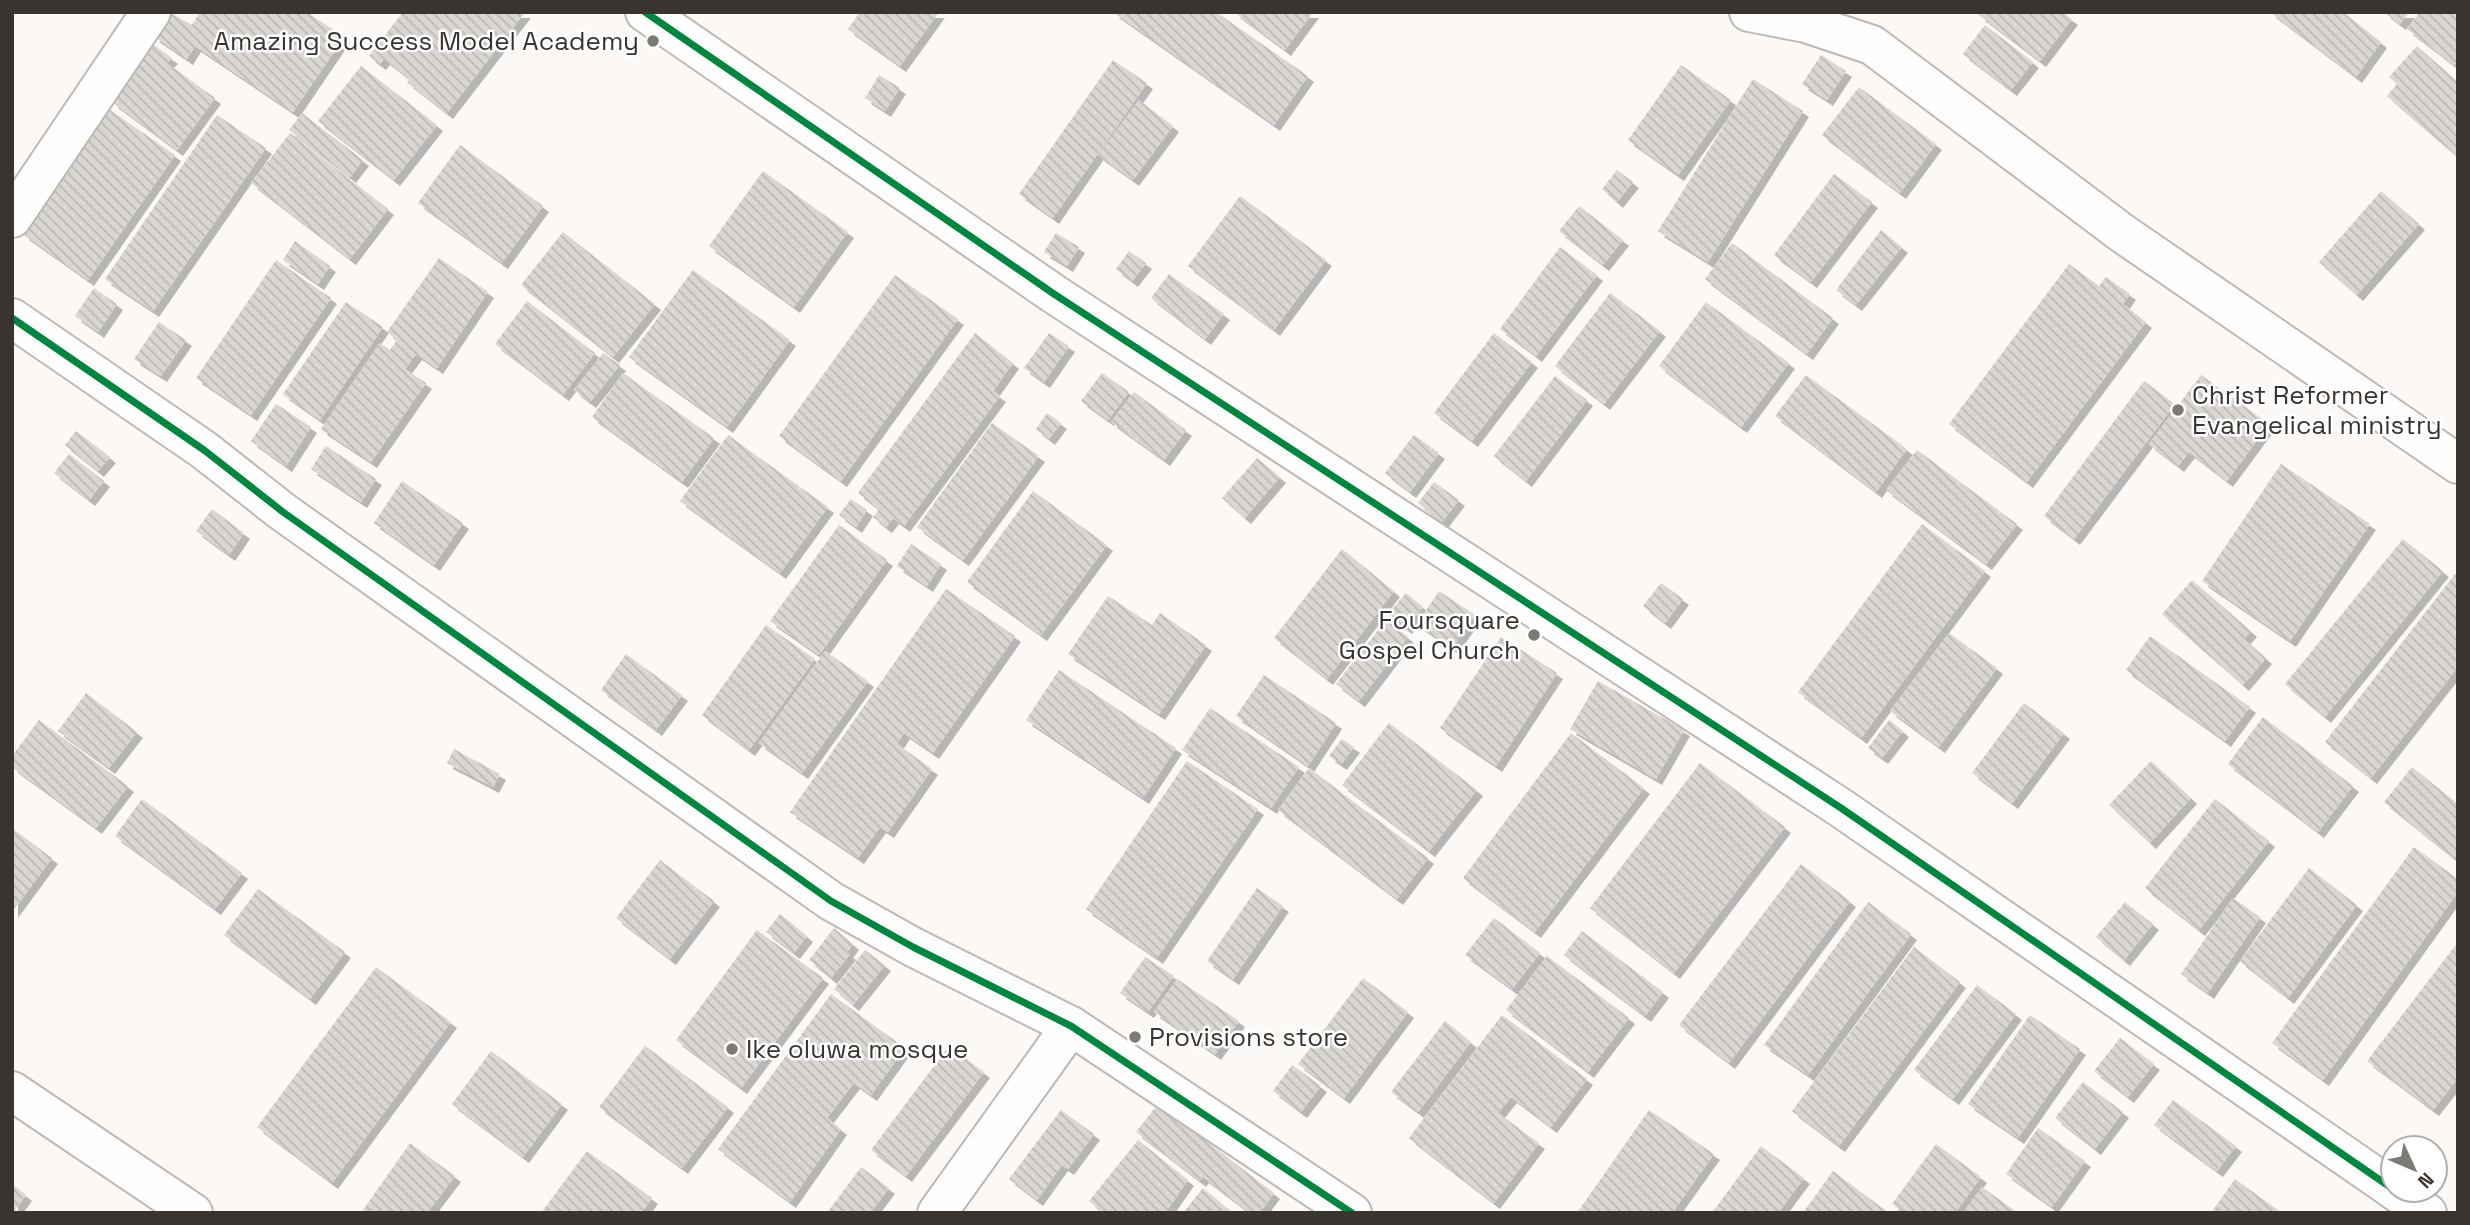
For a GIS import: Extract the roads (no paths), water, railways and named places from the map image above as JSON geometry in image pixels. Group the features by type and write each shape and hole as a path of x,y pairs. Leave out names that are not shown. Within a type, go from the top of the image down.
{"street":[{"path":"12,218 151,12"},
{"path":"645,12 1054,294 1841,808 2379,1180"},
{"path":"1749,12 1806,23 1872,45 2122,233 2458,464"},
{"path":"12,318 204,450 284,512 831,901 913,947 1071,1026 1352,1213"},
{"path":"937,1213 1071,1026"},
{"path":"12,1091 193,1213"}],"place":[{"name":"Amazing Success Model Academy","path":"653,41"},
{"name":"Christ Reformer Evangelical ministry","path":"2178,410"},
{"name":"Foursquare Gospel Church","path":"1534,635"},
{"name":"Provisions store","path":"1135,1037"},
{"name":"Ike oluwa mosque","path":"732,1049"}]}
